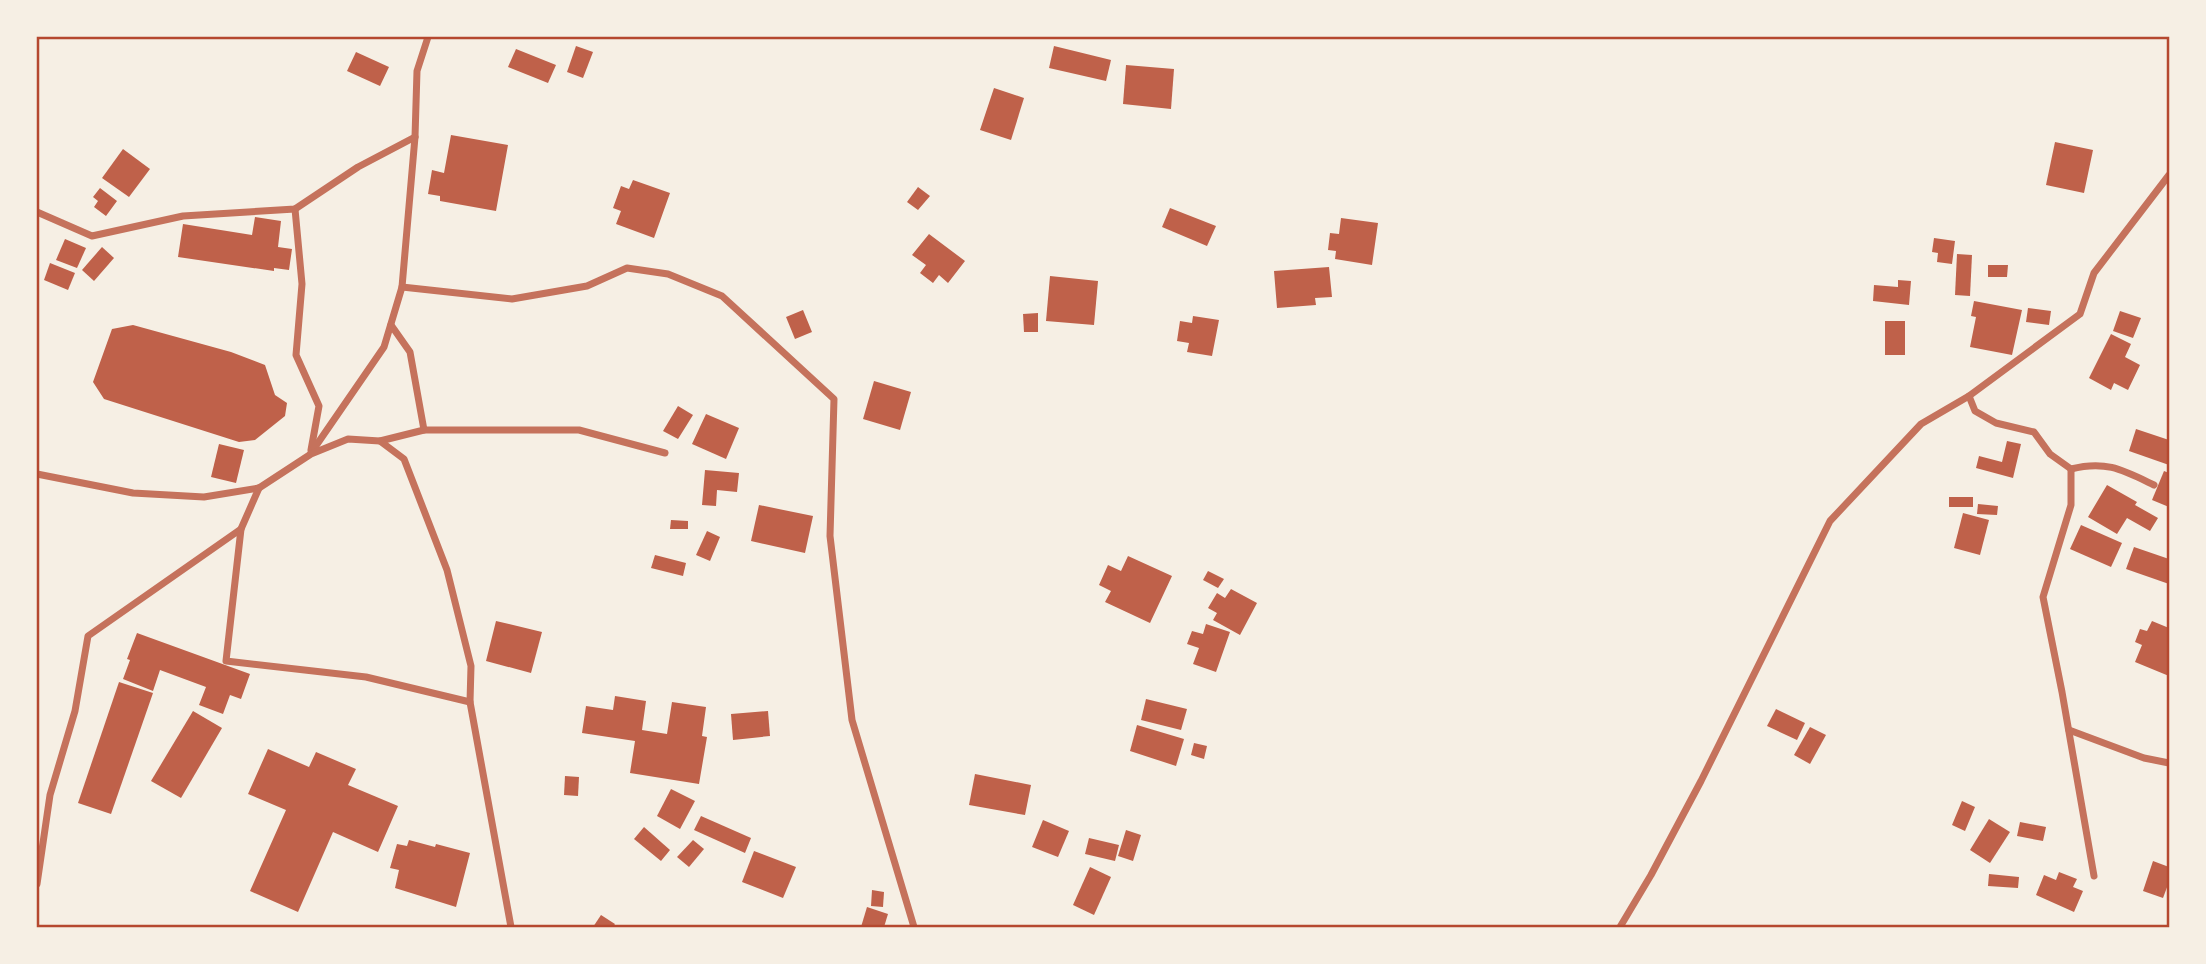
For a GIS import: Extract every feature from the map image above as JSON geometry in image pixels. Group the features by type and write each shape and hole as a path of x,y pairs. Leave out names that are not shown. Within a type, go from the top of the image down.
{"street":[{"path":"311,454 384,347 402,287 415,137 417,71 428,37"},
{"path":"37,212 92,236 183,216 295,209 358,167 415,137"},
{"path":"1620,927 1701,780 1830,521 1921,424 1969,396 2080,314 2094,273 2169,175"},
{"path":"295,209 302,284 296,355 319,406 311,454"},
{"path":"402,287 512,299 587,286 626,268 668,274 722,296 834,399 830,537 852,720 914,927"},
{"path":"391,325 410,352 424,430"},
{"path":"1969,396 1975,411 1996,423 2034,432 2050,454 2071,468 2092,464 2122,470 2154,485"},
{"path":"37,474 133,493 204,497 259,488 311,454 348,439 380,441 424,430 579,430 665,453"},
{"path":"380,441 404,459 447,570 471,666 470,702 512,927"},
{"path":"2071,468 2071,505 2043,597 2094,876"},
{"path":"259,488 241,529 226,661 366,677 470,702"},
{"path":"37,884 50,795 75,711 88,636 241,529"},
{"path":"2069,730 2144,758 2169,763"}],"building":[{"path":"576,46 593,52 583,78 567,72"},
{"path":"1054,46 1111,60 1106,81 1049,68"},
{"path":"516,49 556,65 548,83 508,67"},
{"path":"356,52 389,67 380,86 347,71"},
{"path":"1126,65 1174,69 1171,109 1123,104"},
{"path":"994,88 1024,98 1011,140 980,130"},
{"path":"451,135 508,145 496,211 440,201 440,196 428,194 432,170 444,173"},
{"path":"2055,142 2093,150 2084,193 2046,185"},
{"path":"123,149 150,169 129,197 102,178"},
{"path":"633,180 670,193 654,238 616,224 621,211 613,208 621,186 629,189"},
{"path":"918,187 930,196 918,210 907,202"},
{"path":"100,188 117,201 106,216 94,207 98,201 93,197"},
{"path":"1170,208 1216,226 1207,246 1162,227"},
{"path":"255,217 281,221 278,247 292,249 289,270 274,268 274,271 178,257 183,224 252,235"},
{"path":"1341,218 1378,223 1372,265 1335,259 1336,251 1328,250 1330,233 1339,234"},
{"path":"929,234 965,261 948,283 939,275 933,283 920,273 926,265 912,255"},
{"path":"1934,238 1955,241 1952,264 1937,262 1938,253 1932,252"},
{"path":"65,239 86,248 77,268 56,260"},
{"path":"102,247 114,258 94,281 82,270"},
{"path":"1957,254 1972,255 1970,296 1955,295"},
{"path":"50,263 75,273 68,290 44,280"},
{"path":"1988,265 2008,265 2007,277 1988,277"},
{"path":"1329,267 1332,297 1315,298 1316,305 1277,308 1274,271"},
{"path":"1050,276 1098,281 1094,325 1046,321"},
{"path":"1898,280 1911,281 1909,305 1873,301 1874,285 1898,287"},
{"path":"1974,301 2022,310 2012,355 1970,347 1976,317 1971,316"},
{"path":"2028,308 2051,311 2049,325 2026,322"},
{"path":"803,310 812,332 795,339 786,317"},
{"path":"2120,311 2141,318 2133,338 2113,331"},
{"path":"1038,313 1038,332 1024,332 1023,314"},
{"path":"1193,316 1219,320 1212,356 1187,352 1189,343 1177,341 1180,321 1192,323"},
{"path":"1885,321 1905,321 1905,355 1885,355"},
{"path":"133,325 231,352 265,365 275,395 287,403 285,416 255,440 239,442 104,399 93,382 112,329"},
{"path":"2111,334 2131,344 2125,357 2140,365 2128,390 2114,383 2111,390 2089,378"},
{"path":"874,381 911,392 900,430 863,419"},
{"path":"678,406 693,415 678,439 663,431"},
{"path":"706,414 739,428 726,459 692,444"},
{"path":"2136,429 2169,440 2169,465 2129,451"},
{"path":"2007,441 2021,444 2013,478 1976,468 1979,456 2002,462"},
{"path":"219,444 244,450 236,483 211,477"},
{"path":"705,470 739,473 737,492 717,490 716,506 702,505"},
{"path":"2164,471 2169,473 2169,507 2152,500"},
{"path":"2107,485 2158,518 2150,531 2127,518 2117,534 2088,517"},
{"path":"1949,497 1973,497 1973,507 1949,507"},
{"path":"1978,504 1998,506 1997,515 1977,514"},
{"path":"759,505 813,516 805,553 751,541"},
{"path":"1963,513 1989,520 1980,555 1954,548"},
{"path":"671,520 688,521 688,529 670,529"},
{"path":"2081,525 2122,543 2111,567 2070,549"},
{"path":"707,531 720,537 710,561 696,555"},
{"path":"2134,547 2169,559 2169,584 2126,569"},
{"path":"655,555 686,563 683,576 651,568"},
{"path":"1128,556 1172,576 1150,623 1105,602 1111,591 1099,585 1108,565 1121,571"},
{"path":"1208,571 1224,579 1218,588 1203,580"},
{"path":"1231,589 1257,603 1240,635 1213,620 1217,613 1208,608 1217,593 1225,598"},
{"path":"496,621 542,632 531,673 486,661"},
{"path":"2152,621 2169,628 2169,676 2135,662 2142,645 2135,642 2140,629 2147,631"},
{"path":"1206,624 1230,632 1216,672 1193,664 1199,648 1187,644 1192,631 1203,634"},
{"path":"137,633 250,674 241,699 230,695 223,714 199,705 206,687 160,670 153,691 123,679"},
{"path":"119,682 153,693 111,814 78,803"},
{"path":"615,696 646,701 642,730 667,734 672,702 706,707 702,736 707,737 699,784 630,773 635,741 582,733 586,706 613,710"},
{"path":"1146,699 1187,709 1181,730 1141,720"},
{"path":"1776,709 1805,723 1797,740 1767,726"},
{"path":"193,711 222,728 181,798 151,781"},
{"path":"768,711 770,736 733,740 731,714"},
{"path":"1137,725 1184,739 1176,766 1130,751"},
{"path":"1810,727 1826,735 1810,764 1794,755"},
{"path":"1194,743 1207,746 1204,759 1191,755"},
{"path":"268,749 309,767 316,752 356,769 348,785 398,806 378,852 333,832 298,912 250,891 286,810 248,794"},
{"path":"975,774 1031,785 1025,815 969,805"},
{"path":"565,776 579,777 578,796 564,795"},
{"path":"671,789 695,801 680,829 657,816"},
{"path":"1962,801 1975,807 1965,831 1952,825"},
{"path":"701,816 751,838 745,853 694,830"},
{"path":"1989,819 2010,832 1990,863 1970,850"},
{"path":"1043,820 1069,831 1058,857 1032,847"},
{"path":"2020,822 2046,827 2043,841 2017,836"},
{"path":"644,827 670,850 661,861 634,839"},
{"path":"1126,830 1141,835 1133,861 1118,856"},
{"path":"1089,838 1119,845 1115,861 1085,854"},
{"path":"409,840 470,853 456,907 395,888 399,870 390,868 397,844 407,846"},
{"path":"693,840 704,849 689,867 677,857"},
{"path":"754,851 796,867 783,898 742,882"},
{"path":"2153,861 2169,867 2169,882 2163,898 2143,891"},
{"path":"1090,867 1111,877 1094,915 1073,905"},
{"path":"2059,872 2077,879 2073,887 2083,891 2074,912 2036,895 2044,875 2056,880"},
{"path":"1989,874 2019,877 2018,888 1988,886"},
{"path":"872,890 884,892 883,907 871,906"},
{"path":"867,907 888,914 884,927 861,927"},
{"path":"601,915 615,924 613,927 593,927"}]}
